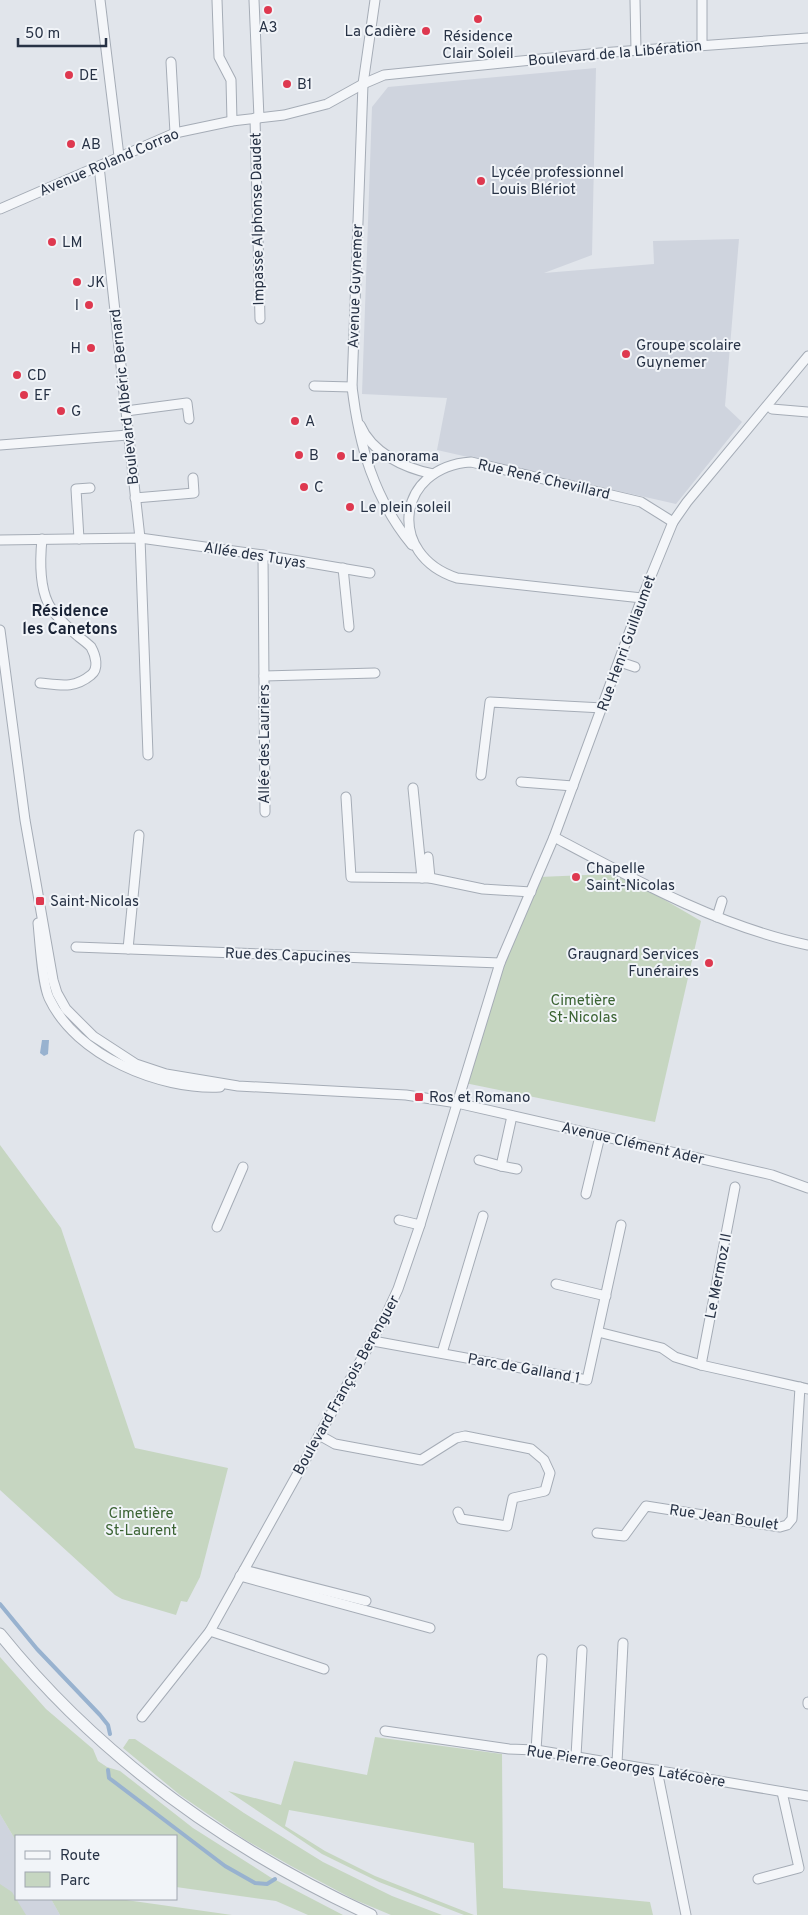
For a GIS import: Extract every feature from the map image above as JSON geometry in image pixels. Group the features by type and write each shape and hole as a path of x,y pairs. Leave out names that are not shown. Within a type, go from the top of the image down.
{"street":[{"path":"100,0 119,156"},
{"path":"217,0 218,57 230,80 232,121"},
{"name":"Impasse Alphonse Daudet","path":"254,0 260,319"},
{"name":"Avenue Guynemer","path":"374,0 364,84 352,387 355,413 369,470 384,504 397,526 420,555"},
{"path":"635,0 636,50"},
{"path":"702,0 702,45"},
{"name":"Boulevard de la Libération","path":"364,84 384,75 636,50 808,38"},
{"path":"171,62 175,132"},
{"name":"Avenue Roland Corrao","path":"0,209 175,132 232,121 284,115 327,104 364,84"},
{"name":"Boulevard Albéric Bernard","path":"99,166 140,538 148,755"},
{"name":"Rue Henri Guillaumet","path":"500,963 554,837 642,598 673,522 687,502 808,356"},
{"path":"314,386 352,387"},
{"path":"126,411 187,403 189,419"},
{"path":"772,409 808,412"},
{"path":"355,413 363,432 373,444 400,463 433,474"},
{"path":"0,445 128,435"},
{"name":"Rue René Chevillard","path":"642,598 457,578 443,573 431,566 420,555 413,542 409,513 413,499 420,486 442,467 456,463 471,462 641,502 673,522"},
{"path":"135,498 194,493 193,478"},
{"path":"79,539 76,489 90,488"},
{"path":"0,540 140,538"},
{"name":"Allée des Tuyas","path":"140,538 263,555 370,573"},
{"path":"40,684 72,686 90,676 96,670 96,663 91,648 57,616 49,605 44,593 40,557 42,539"},
{"name":"Allée des Lauriers","path":"263,555 265,812"},
{"path":"343,568 348,627"},
{"name":"Avenue Clément Ader","path":"0,630 25,820 57,993 66,1009 79,1024 106,1046 136,1064 166,1074 238,1086 406,1095 457,1103 772,1175 808,1188"},
{"path":"620,662 635,667"},
{"name":"Allée des Lauriers","path":"264,676 375,673"},
{"path":"482,775 490,702 603,708"},
{"path":"521,782 573,786"},
{"path":"413,788 426,878"},
{"path":"346,797 351,877 426,878 483,889 530,892"},
{"path":"128,949 140,835"},
{"path":"554,837 616,870 717,916 775,938 808,946"},
{"path":"426,878 428,858"},
{"path":"717,916 722,901"},
{"name":"Rue des Capucines","path":"76,947 500,963"},
{"name":"Boulevard François Berenguer","path":"142,1717 210,1631 373,1341 398,1290 420,1225 500,963"},
{"path":"501,1166 512,1116"},
{"path":"586,1194 600,1136"},
{"path":"479,1160 517,1169"},
{"path":"217,1227 243,1167"},
{"name":"Le Mermoz II","path":"702,1365 735,1187"},
{"path":"442,1353 483,1216"},
{"path":"400,1220 420,1225"},
{"path":"621,1225 598,1332 662,1348 674,1358 804,1388"},
{"path":"556,1284 606,1296"},
{"name":"Parc de Galland 1","path":"373,1341 587,1380 598,1332"},
{"name":"Rue Jean Boulet","path":"597,1533 624,1536 646,1506 780,1527 787,1526 792,1519 804,1388"},
{"path":"319,1435 335,1444 421,1460 456,1438 465,1436 531,1449 544,1460 550,1473 545,1491 513,1498 507,1526 461,1519 458,1512"},
{"path":"242,1573 366,1601"},
{"path":"242,1573 430,1628"},
{"path":"210,1631 324,1669"},
{"path":"0,1634 56,1697 133,1768 186,1809 294,1878 371,1915"},
{"path":"617,1763 623,1643"},
{"path":"576,1756 582,1650"},
{"path":"536,1750 542,1660"},
{"name":"Rue Pierre Georges Latécoère","path":"385,1731 509,1749 536,1750 576,1756 808,1796"},
{"path":"657,1770 686,1915"},
{"path":"758,1879 799,1868 782,1792"}],"shaded area":[{"path":"596,68 592,255 544,273 654,264 653,241 739,239 725,406 742,422 676,504 437,450 447,398 362,394 372,107 388,87"},
{"path":"0,1814 15,1839 15,1900 52,1900 60,1915 0,1915"}],"green space":[{"name":"Cimetière St-Nicolas","path":"610,874 639,885 701,921 655,1122 460,1082 490,983 539,877"},
{"name":"Cimetière St-Laurent","path":"0,1145 61,1228 135,1448 228,1468 200,1577 187,1602 181,1601 176,1615 122,1599 115,1595 0,1490"},
{"path":"0,1657 46,1709 93,1749 98,1761 107,1767 120,1771 193,1828 270,1877 343,1915 308,1915 276,1901 178,1887 178,1835 15,1835 15,1839 0,1814"},
{"path":"375,1737 502,1754 503,1888 650,1902 653,1915 477,1915 474,1843 289,1810 285,1826 325,1851 375,1876 474,1915 464,1915 379,1882 322,1854 228,1791 281,1805 294,1761 367,1775"},
{"path":"129,1739 135,1739 244,1813 323,1862 392,1896 442,1915 391,1915 353,1899 291,1866 244,1839 180,1795 123,1748"},
{"path":"0,1884 12,1892 15,1900 17,1900 26,1915 0,1915"},
{"path":"52,1900 126,1900 232,1915 60,1915"}],"water":[{"path":"42,1040 49,1040 48,1054 44,1056 40,1053"}],"waterway":[{"path":"0,1604 37,1649 100,1715 108,1725 110,1734"},
{"path":"108,1770 109,1778 225,1866 255,1883 267,1884 275,1879"}],"place":[{"name":"A3","path":"268,10"},
{"name":"Résidence Clair Soleil","path":"478,19"},
{"name":"La Cadière","path":"426,31"},
{"name":"DE","path":"69,75"},
{"name":"B1","path":"287,84"},
{"name":"AB","path":"71,144"},
{"name":"Lycée professionnel Louis Blériot","path":"481,181"},
{"name":"LM","path":"52,242"},
{"name":"JK","path":"77,282"},
{"name":"I","path":"89,305"},
{"name":"H","path":"91,348"},
{"name":"Groupe scolaire Guynemer","path":"626,354"},
{"name":"CD","path":"17,375"},
{"name":"EF","path":"24,395"},
{"name":"G","path":"61,411"},
{"name":"A","path":"295,421"},
{"name":"B","path":"299,455"},
{"name":"Le panorama","path":"341,456"},
{"name":"C","path":"304,487"},
{"name":"Le plein soleil","path":"350,507"},
{"name":"Chapelle Saint-Nicolas","path":"576,877"},
{"name":"Saint-Nicolas","path":"40,901"},
{"name":"Graugnard Services Funéraires","path":"709,963"},
{"name":"Ros et Romano","path":"419,1097"}],"district":[{"name":"Résidence les Canetons","path":"70,619"}]}
